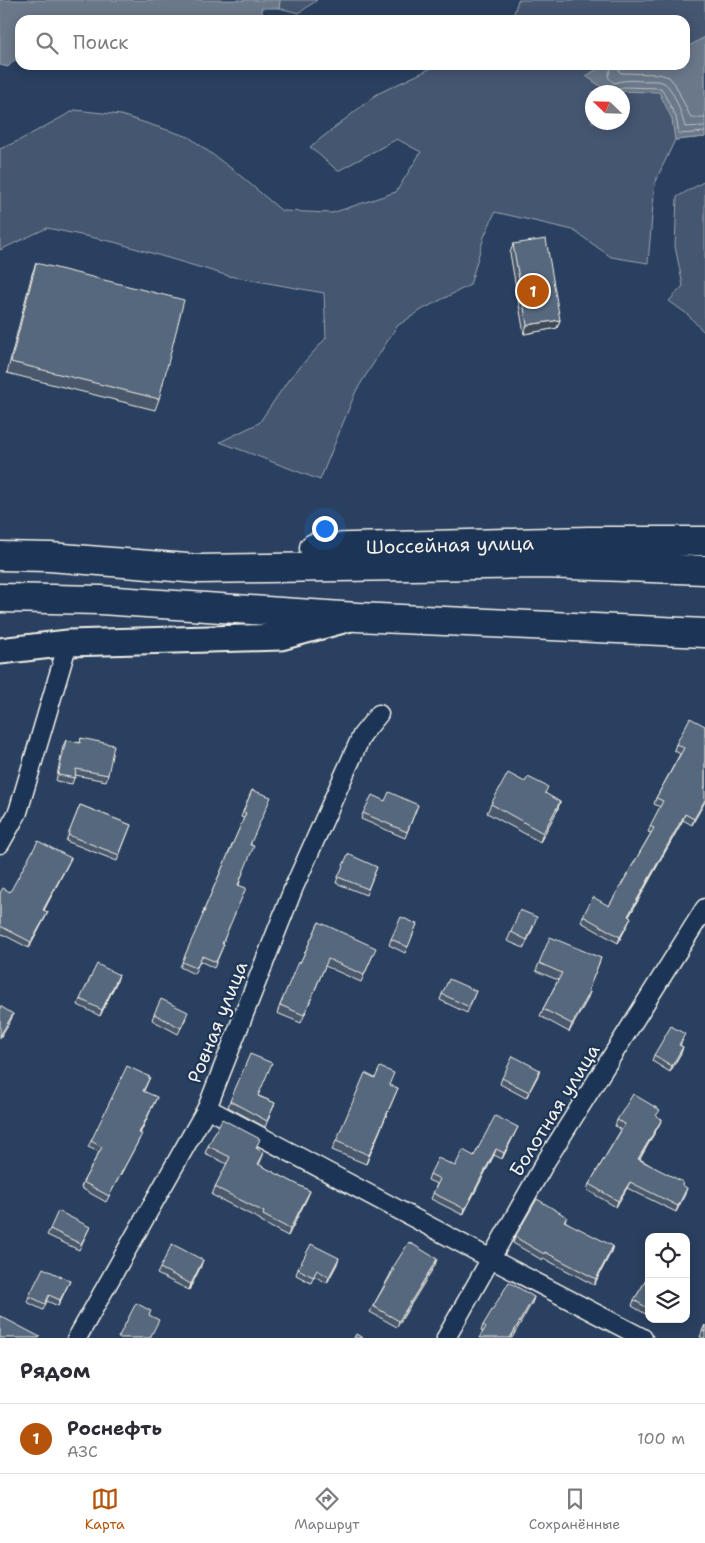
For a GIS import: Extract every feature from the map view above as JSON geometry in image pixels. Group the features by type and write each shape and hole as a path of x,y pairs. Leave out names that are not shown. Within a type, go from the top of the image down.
{"main road":[{"name":"Шоссейная улица","path":"199,569 257,553 310,548 589,541 705,541"},
{"name":"Шоссейная улица","path":"0,556 50,557 199,569 544,564 705,570"},
{"path":"0,598 101,600 357,616 705,633"},
{"path":"0,651 68,643 281,637 357,616"}],"street":[{"path":"0,844 18,812 68,643"},
{"name":"Ровная улица","path":"77,1338 206,1108 294,887 362,735 380,714"},
{"name":"Болотная улица","path":"446,1338 546,1161 705,908"},
{"path":"206,1108 643,1338"}],"shaded area":[{"path":"280,0 317,0 299,13 279,8"},
{"path":"518,0 705,0 705,137 675,140 655,182 648,263 611,257 573,230 495,212 484,237 470,285 423,309 397,326 356,391 320,480 220,442 259,423 289,379 326,338 324,293 229,276 114,242 47,228 0,250 0,149 75,110 121,115 189,137 236,172 282,211 332,213 396,192 421,152 397,139 338,171 310,147 377,94 427,70 690,70 690,15 514,15"},
{"path":"705,181 705,333 687,314 669,301 683,286 675,246 677,197"}],"water":[{"path":"0,0 280,0 279,8 261,8 263,15 15,15 15,60 8,67 0,65"},
{"path":"705,37 705,137 675,140 672,119 659,92 630,91 630,85 599,85 586,76 596,70 690,70 690,45"}],"building":[{"path":"546,239 560,320 527,325 513,244"},
{"path":"36,263 184,300 159,399 11,362"},
{"path":"690,718 705,726 705,800 694,819 685,814 628,916 631,918 620,937 583,916 593,897 609,906 654,828 650,826 663,801 656,798 684,748 676,744"},
{"path":"81,738 114,745 108,775 76,769 75,778 58,775 66,740 80,743"},
{"path":"508,773 525,782 528,777 548,787 545,793 560,802 543,833 491,804"},
{"path":"252,790 271,797 250,845 254,846 238,885 246,888 216,962 202,956 196,968 182,962 246,813 243,812"},
{"path":"389,792 418,805 407,832 363,813 372,795 385,801"},
{"path":"80,805 131,825 119,855 68,835"},
{"path":"38,841 71,858 43,910 48,912 31,942 0,926 0,893 3,888 10,892"},
{"path":"348,854 377,867 368,889 338,877"},
{"path":"520,910 537,917 527,940 511,932"},
{"path":"401,917 417,924 408,947 391,939"},
{"path":"319,922 376,948 364,975 328,959 304,1015 280,1005 298,962 300,963"},
{"path":"550,937 601,958 588,991 590,992 572,1024 543,1009 562,973 539,963"},
{"path":"97,964 119,975 102,1010 80,999"},
{"path":"449,979 476,991 469,1007 442,994"},
{"path":"161,999 188,1012 181,1028 154,1014"},
{"path":"0,1006 13,1014 0,1036"},
{"path":"671,1026 685,1034 679,1045 683,1047 672,1066 654,1055"},
{"path":"250,1054 272,1063 258,1096 275,1103 267,1121 230,1101"},
{"path":"513,1056 540,1070 529,1092 502,1078"},
{"path":"127,1066 150,1077 143,1091 157,1097 139,1133 142,1134 109,1196 83,1182 102,1147 91,1141"},
{"path":"380,1067 394,1073 389,1085 398,1088 369,1155 336,1141 365,1073 375,1078"},
{"path":"633,1094 660,1110 656,1116 662,1119 638,1159 683,1182 682,1185 687,1188 678,1206 630,1182 618,1201 589,1184 625,1124 617,1120"},
{"path":"495,1116 518,1127 504,1153 496,1149 465,1209 433,1193 440,1179 430,1174 438,1158 455,1166 463,1150 474,1156"},
{"path":"222,1119 260,1139 256,1148 264,1153 258,1164 310,1191 290,1229 263,1215 264,1212 215,1187 230,1157 208,1146"},
{"path":"537,1199 567,1217 564,1221 613,1246 596,1279 545,1252 544,1254 515,1237"},
{"path":"58,1211 90,1227 81,1244 50,1229"},
{"path":"409,1242 437,1259 399,1321 373,1306 394,1270 392,1269"},
{"path":"172,1244 203,1260 191,1284 160,1268"},
{"path":"311,1244 339,1258 329,1277 317,1270 313,1277 298,1269"},
{"path":"43,1268 70,1281 60,1300 49,1295 45,1304 29,1296"},
{"path":"509,1282 534,1297 510,1338 479,1338 486,1327 483,1325"},
{"path":"645,1282 645,1307 634,1300"},
{"path":"136,1303 151,1311 149,1315 159,1320 150,1338 118,1338"},
{"path":"0,1316 40,1337 0,1338"},
{"path":"356,1334 363,1338 354,1338"}],"place":[{"name":"Роснефть","path":"533,291"}]}
